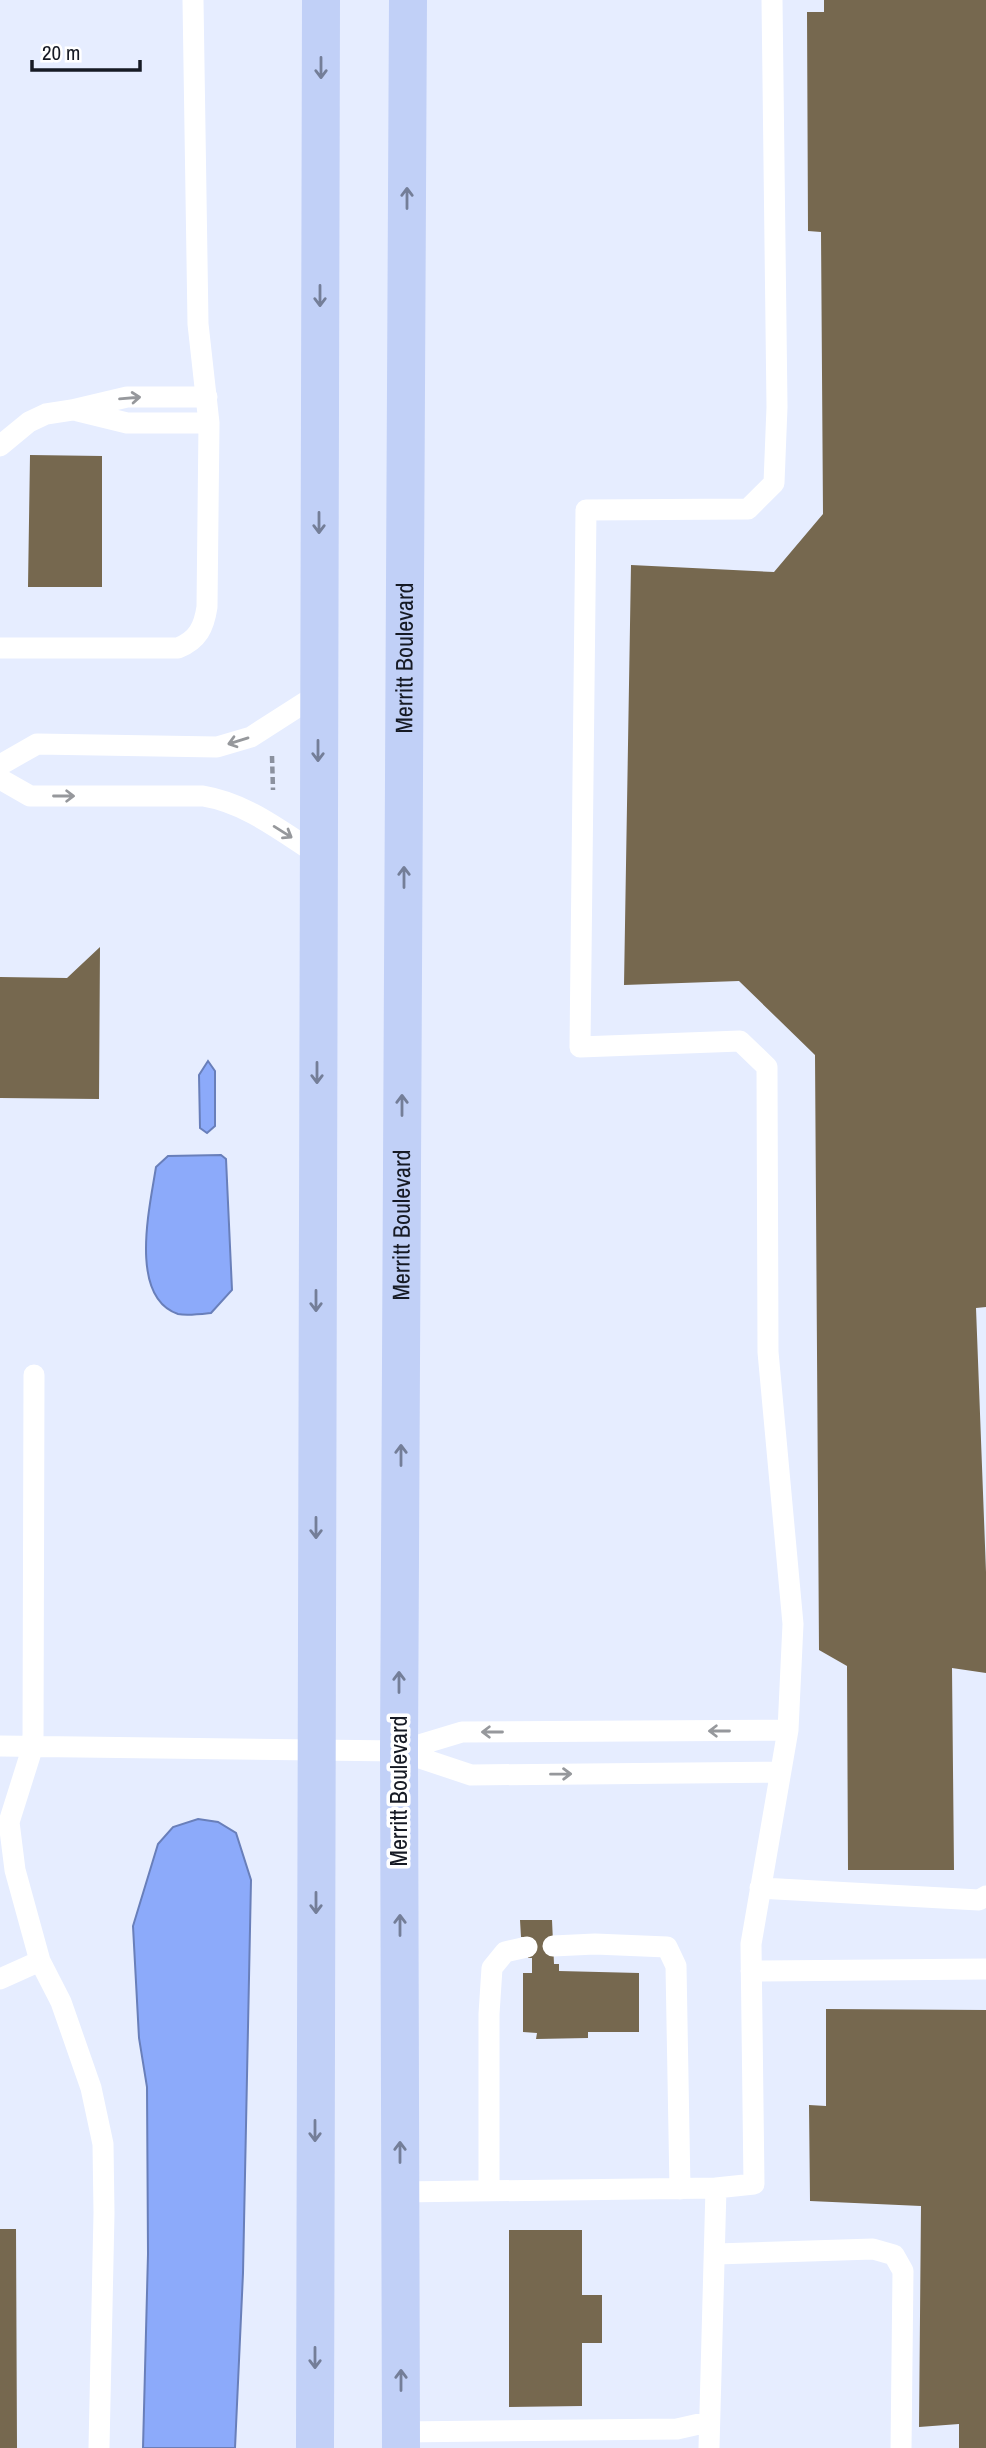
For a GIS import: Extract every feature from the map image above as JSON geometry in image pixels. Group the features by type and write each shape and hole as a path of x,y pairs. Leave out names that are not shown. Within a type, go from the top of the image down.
{"main road":[{"path":"315,2448 321,0"},
{"name":"Merritt Boulevard","path":"401,2440 399,1751 408,0"}],"lane":[{"path":"0,648 168,649 190,643 198,636 205,622 209,423 198,324 193,0"},
{"path":"400,2192 680,2189 754,2184 751,1944 788,1730 793,1624 768,1352 767,1068 740,1041 580,1047 586,510 748,509 775,482 777,407 772,0"},
{"path":"0,446 29,422 46,414 127,397 207,397"},
{"path":"72,410 127,423 209,423"},
{"path":"0,765 37,744 217,747 251,737 318,694"},
{"path":"0,779 30,796 203,796 220,799 256,815 317,854"},
{"path":"34,1376 33,1746 9,1822 15,1870 40,1961 61,2002 87,2076 103,2144 99,2448"},
{"path":"399,1751 462,1732 788,1730"},
{"path":"0,1746 399,1751 471,1775 780,1772"},
{"path":"760,1888 979,1900 986,1896"},
{"path":"553,1946 596,1944 667,1947 676,1966 680,2189"},
{"path":"489,2191 489,2014 492,1968 505,1952 527,1947"},
{"path":"0,1979 40,1961"},
{"path":"751,1971 986,1969"},
{"path":"709,2448 716,2188"},
{"path":"716,2254 873,2249 894,2255 903,2271 901,2448"},
{"path":"401,2440 677,2429 708,2422"}],"path":[{"path":"272,748 272,790"}],"water":[{"path":"208,1061 215,1071 215,1126 207,1133 200,1128 199,1075"},
{"path":"221,1155 226,1159 232,1290 211,1313 178,1314 162,1304 153,1289 147,1270 147,1226 156,1167 168,1156"},
{"path":"198,1819 218,1822 236,1833 251,1880 243,2273 235,2448 143,2448 148,2254 147,2087 139,2038 133,1926 158,1844 173,1827"}],"building":[{"path":"824,0 986,0 986,1307 976,1308 986,1572 986,1673 952,1668 954,1870 848,1870 847,1666 819,1650 815,1055 739,981 624,985 631,565 774,572 823,514 821,232 808,231 807,12 824,12"},
{"path":"30,455 102,456 102,587 28,587"},
{"path":"100,947 99,1099 0,1098 0,977 67,978"},
{"path":"520,1920 552,1920 554,1964 559,1964 559,1971 639,1973 639,2032 588,2032 588,2038 536,2039 537,2033 523,2032 523,1973 532,1973 532,1958 528,1958 527,1937 521,1937"},
{"path":"826,2009 986,2010 986,2448 959,2448 959,2424 919,2427 921,2206 810,2201 809,2105 826,2106"},
{"path":"0,2229 16,2229 17,2448 0,2448"},
{"path":"509,2230 582,2230 582,2295 602,2295 602,2343 582,2343 582,2406 509,2407"}]}
